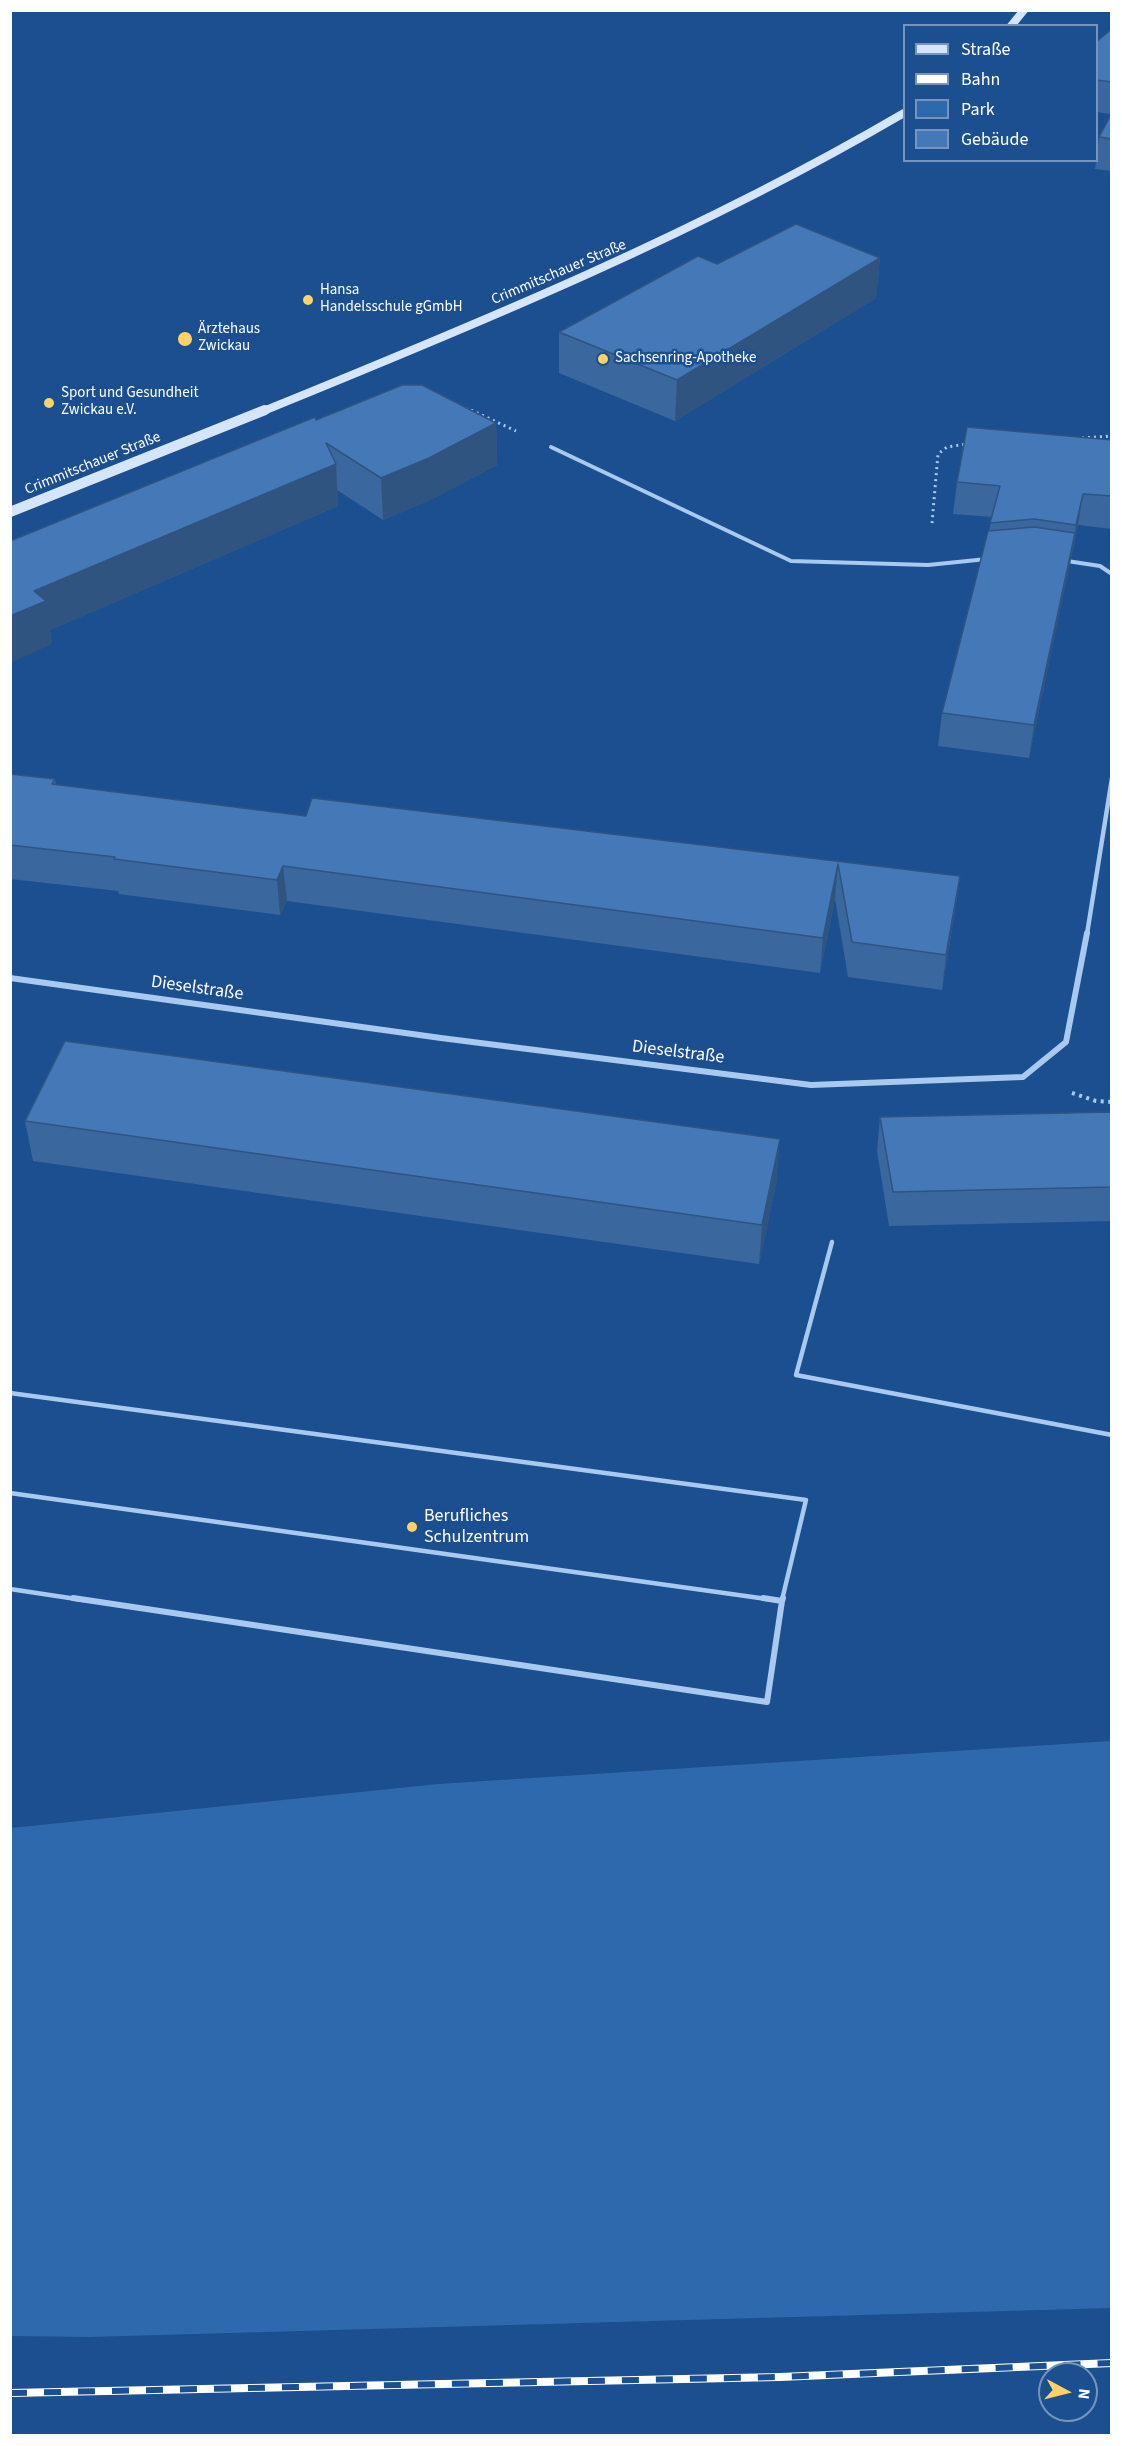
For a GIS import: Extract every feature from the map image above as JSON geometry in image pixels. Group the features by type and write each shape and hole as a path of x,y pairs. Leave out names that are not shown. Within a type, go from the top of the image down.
{"main road":[{"path":"1013,24 1024,10"},
{"name":"Crimmitschauer Straße","path":"10,512 376,366 642,252 832,157 903,114"}],"street":[{"name":"Dieselstraße","path":"10,978 441,1038 811,1085 1023,1077 1066,1042 1084,950 1112,778"}],"lane":[{"path":"551,447 791,561 928,565 996,558"},
{"path":"1065,560 1100,566 1112,574"},
{"path":"832,1242 796,1375 1112,1435"},
{"path":"10,1393 806,1500 782,1601 767,1702 10,1589"},
{"path":"10,1493 782,1601"}],"path":[{"path":"458,404 551,447"},
{"path":"1076,438 1112,436"},
{"path":"928,565 938,454 947,447 971,444"}],"green space":[{"path":"1111,1741 1111,2308 89,2337 11,2336 11,1828 438,1784"}],"building":[{"path":"1112,29 1112,82 1098,80 1098,40"},
{"path":"1112,113 1112,139 1099,137"},
{"path":"796,224 880,258 677,380 559,332 698,256 717,264"},
{"path":"402,385 422,385 496,423 429,458 381,478 326,443 336,464 34,591 46,601 10,616 10,541 315,417 316,420"},
{"path":"967,427 1112,440 1112,496 1083,494 1076,525 1034,519 990,523 1000,486 957,482"},
{"path":"1034,527 1075,533 1034,725 942,713 988,531"},
{"path":"10,774 55,779 52,784 306,816 312,798 960,876 946,955 852,942 838,864 823,938 283,866 277,880 10,845"},
{"path":"65,1041 780,1139 762,1225 25,1121"},
{"path":"1112,1112 1112,1187 893,1192 880,1117"}],"railway":[{"path":"10,2393 780,2377 1112,2363"}],"place":[{"name":"Hansa Handelsschule gGmbH","path":"308,300"},
{"name":"Ärztehaus Zwickau","path":"185,339"},
{"name":"Sachsenring-Apotheke","path":"603,359"},
{"name":"Sport und Gesundheit Zwickau e.V.","path":"49,403"},
{"name":"Berufliches Schulzentrum","path":"412,1527"}]}
